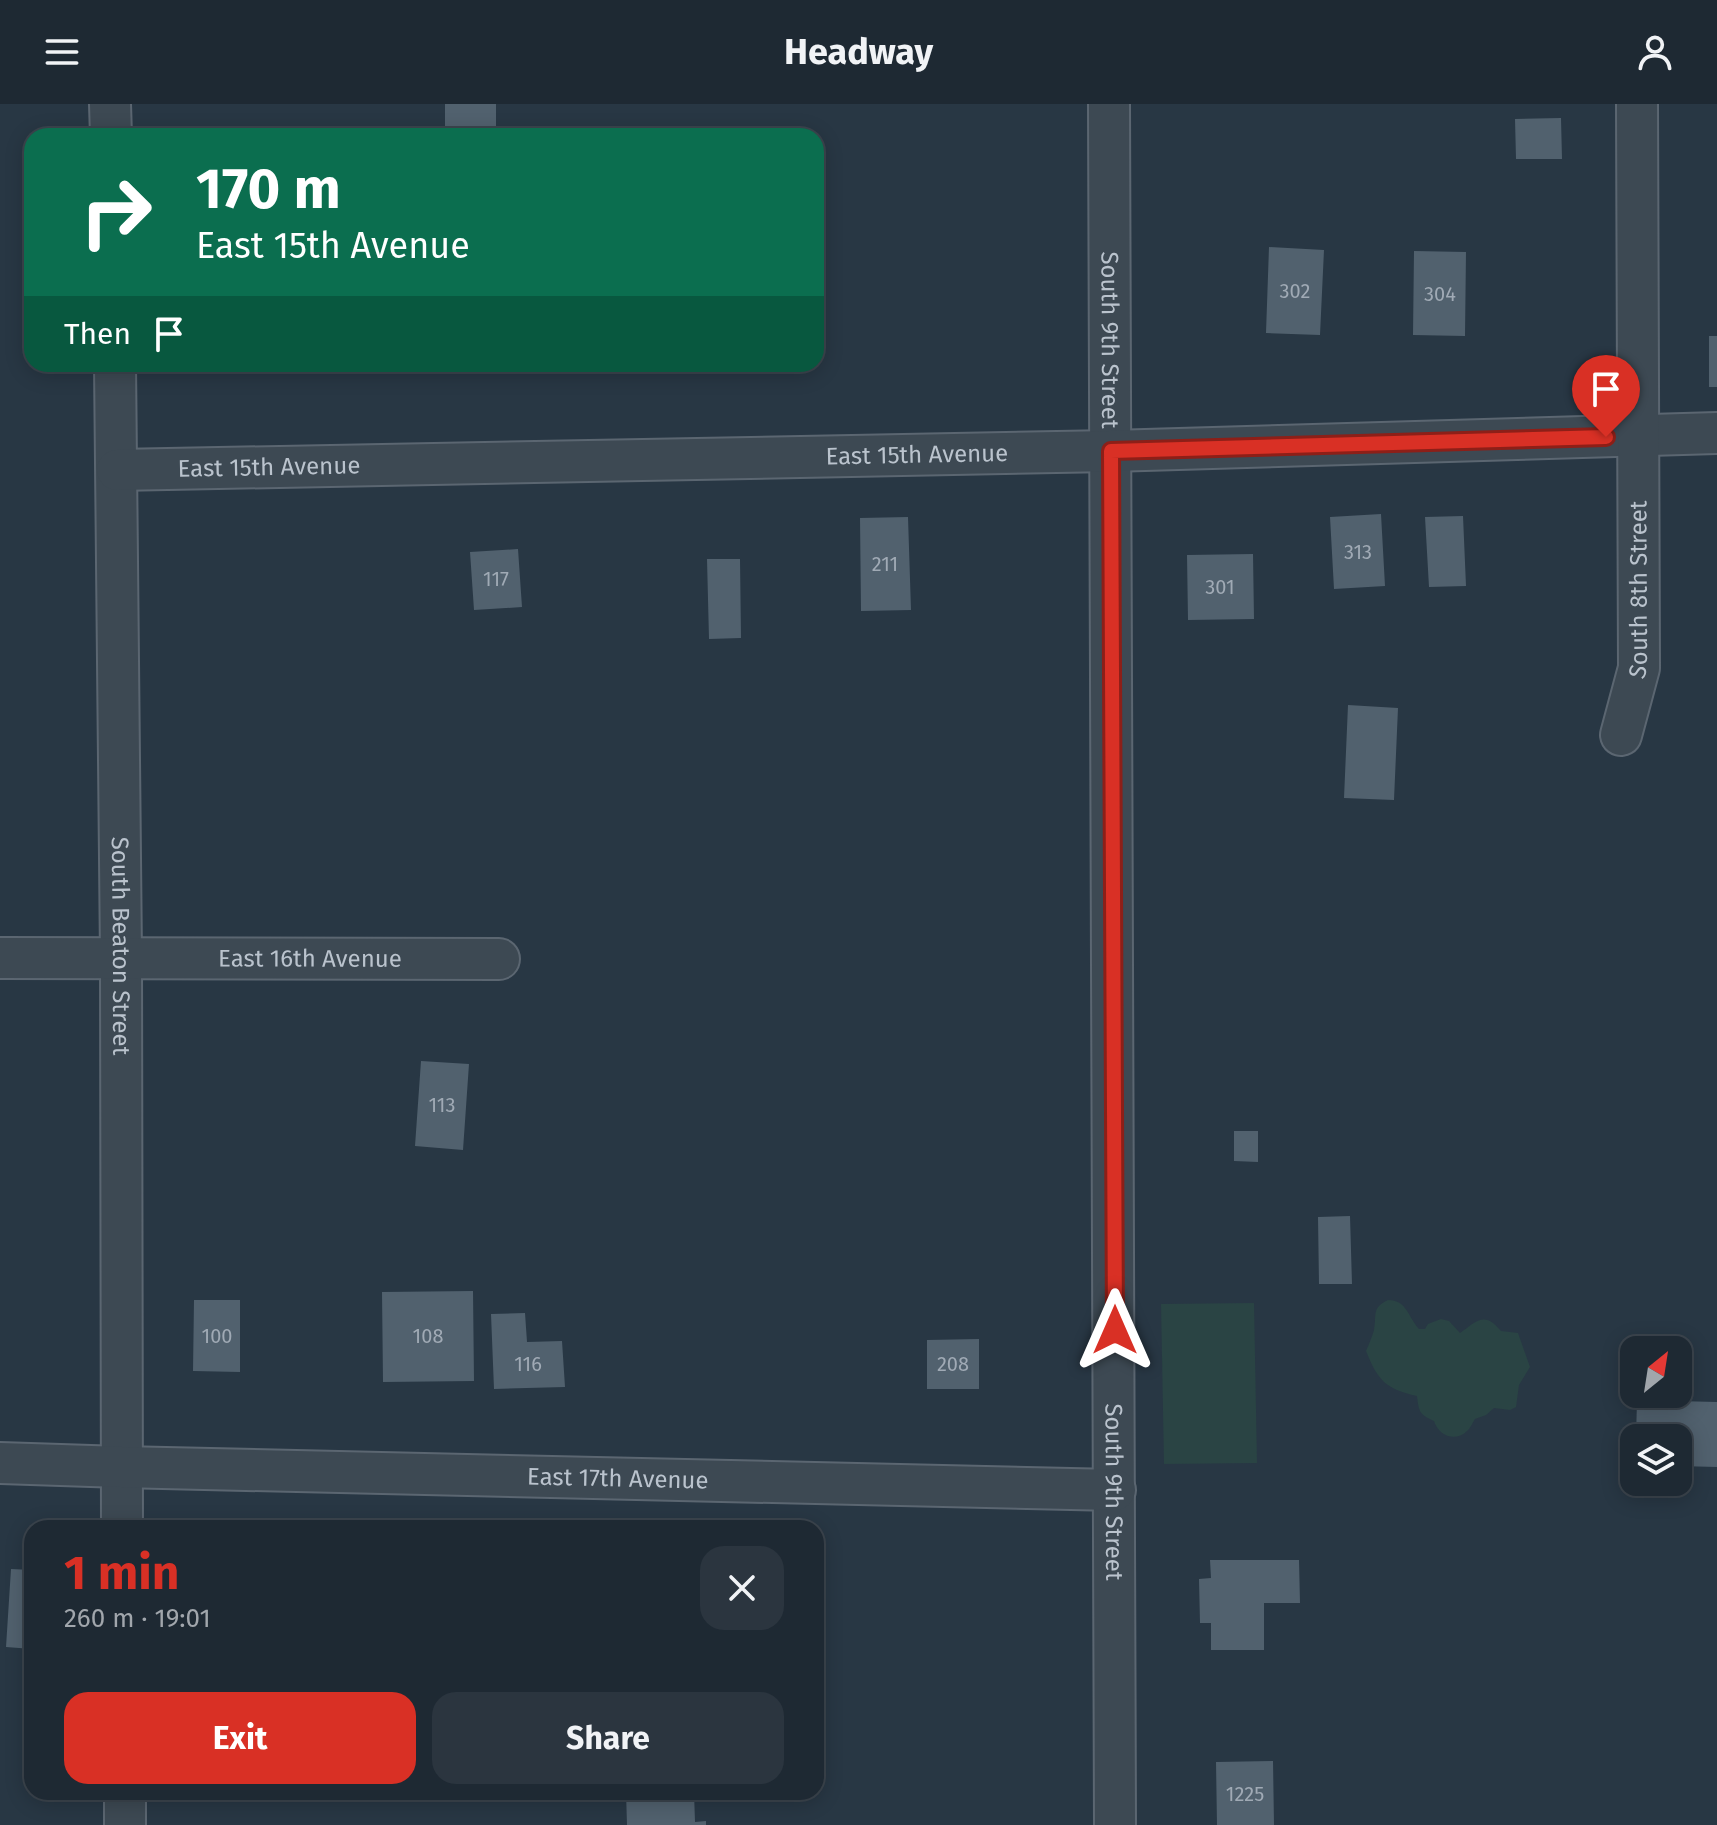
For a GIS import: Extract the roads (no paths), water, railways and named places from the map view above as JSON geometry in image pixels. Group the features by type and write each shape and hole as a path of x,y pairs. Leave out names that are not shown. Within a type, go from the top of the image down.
{"street":[{"path":"110,104 111,128"},
{"name":"South 9th Street","path":"1109,104 1115,1825"},
{"name":"South 8th Street","path":"1621,735 1639,668 1637,104"},
{"name":"South Beaton Street","path":"115,372 121,957 122,1520"},
{"name":"East 15th Avenue","path":"117,470 1111,451 1717,433"},
{"name":"East 16th Avenue","path":"0,958 499,959"},
{"name":"East 17th Avenue","path":"0,1463 1115,1490"},
{"path":"125,1800 125,1825"}]}
